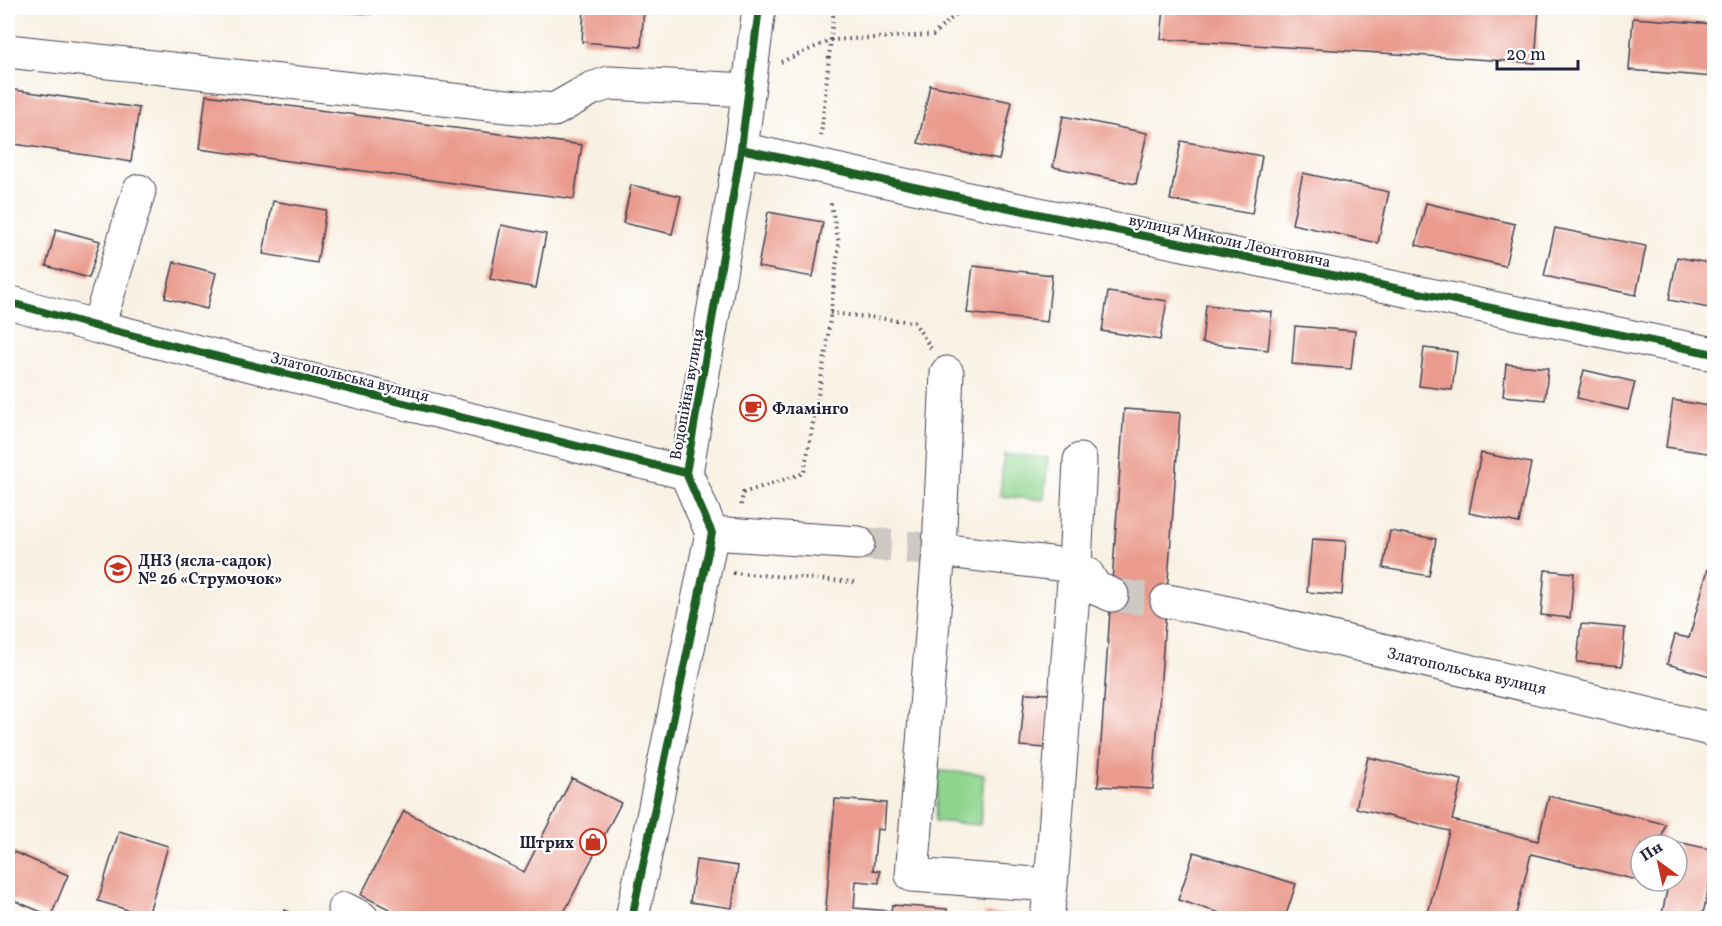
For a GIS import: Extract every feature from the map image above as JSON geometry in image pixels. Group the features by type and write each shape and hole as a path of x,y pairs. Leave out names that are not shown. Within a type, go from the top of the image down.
{"street":[{"name":"Водопійна вулиця","path":"723,534 686,473 741,149 759,8"},
{"path":"8,51 554,110 591,89 609,83 749,83"},
{"name":"вулиця Миколи Леонтовича","path":"741,149 1714,354"},
{"path":"98,327 139,191"},
{"name":"Златопольська вулиця","path":"8,302 98,327 686,473"},
{"path":"947,373 939,550 912,875 1051,885"},
{"path":"1047,918 1075,566 1080,460"},
{"path":"632,918 723,534 858,543"},
{"path":"939,550 1075,566 1087,574 1095,588 1112,595"},
{"name":"Златопольська вулиця","path":"1167,601 1220,611 1714,730"}],"path":[{"path":"834,8 821,137 824,167 839,243 826,351 804,473 743,493 723,534 726,573 855,582"},
{"path":"749,83 831,40 933,35 963,8"},
{"path":"830,313 914,322 947,373"}],"green space":[{"path":"1004,454 1048,458 1044,500 1000,496"},
{"path":"939,771 984,774 980,825 935,821"}],"building":[{"path":"305,8 372,8 371,14"},
{"path":"584,8 644,8 641,47 582,42"},
{"path":"889,8 938,8 937,13"},
{"path":"1164,8 1539,8 1535,63 1161,39"},
{"path":"1633,18 1714,24 1714,77 1629,70"},
{"path":"930,85 1012,102 999,160 918,143"},
{"path":"8,89 139,108 131,162 8,143"},
{"path":"206,95 582,145 574,199 199,149"},
{"path":"1063,116 1147,133 1136,184 1053,167"},
{"path":"1181,141 1262,156 1252,214 1170,200"},
{"path":"1303,173 1389,192 1378,243 1292,224"},
{"path":"631,185 681,196 672,234 623,223"},
{"path":"273,201 326,210 317,263 263,254"},
{"path":"1426,203 1515,224 1505,266 1416,245"},
{"path":"768,212 823,222 813,277 758,267"},
{"path":"501,225 546,234 536,288 490,279"},
{"path":"1555,228 1646,246 1636,295 1544,276"},
{"path":"56,229 100,241 89,278 46,266"},
{"path":"1677,257 1714,264 1714,309 1669,300"},
{"path":"174,262 216,273 207,309 165,298"},
{"path":"973,266 1052,275 1047,322 967,313"},
{"path":"1108,292 1167,301 1160,340 1102,331"},
{"path":"1206,305 1272,312 1268,350 1202,343"},
{"path":"1295,326 1355,331 1351,369 1292,364"},
{"path":"1424,348 1457,352 1452,390 1419,386"},
{"path":"1506,364 1548,368 1545,400 1503,396"},
{"path":"1584,370 1635,382 1628,410 1577,398"},
{"path":"1673,400 1714,407 1714,454 1666,447"},
{"path":"1124,409 1180,413 1153,789 1098,786"},
{"path":"1481,453 1531,463 1519,523 1469,513"},
{"path":"1390,531 1436,539 1429,576 1383,568"},
{"path":"1312,539 1346,541 1342,595 1307,592"},
{"path":"1708,569 1714,571 1714,677 1667,664 1675,635 1689,638"},
{"path":"1545,570 1574,573 1570,618 1541,615"},
{"path":"1581,624 1625,628 1622,666 1577,662"},
{"path":"1025,693 1051,694 1046,748 1020,746"},
{"path":"1368,757 1462,780 1452,820 1538,841 1549,796 1665,824 1663,833 1629,833 1629,878 1531,854 1515,918 1427,917 1449,831 1356,808"},
{"path":"572,778 621,803 561,918 407,918 361,895 404,811 524,872"},
{"path":"835,799 886,803 884,830 877,829 873,870 880,871 879,883 856,881 854,908 891,911 892,905 947,909 947,916 954,918 825,918"},
{"path":"119,831 168,846 148,916 98,901"},
{"path":"1689,844 1714,850 1714,864 1702,918 1661,918 1666,893 1689,893"},
{"path":"9,850 68,875 51,916 8,898"},
{"path":"1194,852 1296,884 1285,918 1236,918 1178,900"},
{"path":"696,860 738,866 732,908 690,902"},
{"path":"285,910 304,918 281,918"},
{"path":"985,913 1015,915 1014,918 984,918"}],"tunnel":[{"path":"858,543 939,550"},
{"path":"1112,595 1167,601"}],"cycle path":[{"path":"632,918 712,533 686,473 741,149 759,8"},
{"path":"741,149 1005,207 1714,354"},
{"path":"8,302 98,327 686,473"}],"place":[{"name":"Фламінго","path":"753,408"},
{"name":"ДНЗ (ясла-садок) № 26 «Струмочок»","path":"118,569"},
{"name":"Штрих","path":"593,842"}]}
